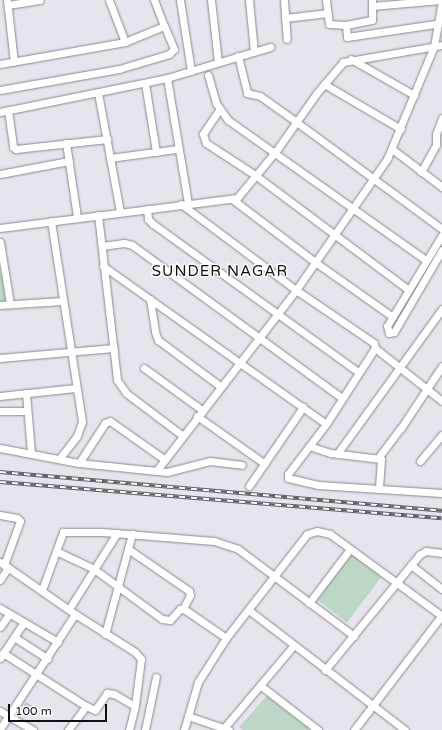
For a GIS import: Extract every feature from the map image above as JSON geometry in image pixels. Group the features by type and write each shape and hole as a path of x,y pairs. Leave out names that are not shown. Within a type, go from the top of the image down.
{"street":[{"path":"14,62 8,2 40,0"},
{"path":"109,0 125,42"},
{"path":"0,90 119,69 169,54 174,49 154,0"},
{"path":"180,0 191,71"},
{"path":"211,0 218,62"},
{"path":"249,0 254,52"},
{"path":"284,0 287,39"},
{"path":"157,470 199,413 220,386 241,363 296,290 373,180 392,149 414,95 438,45 441,1 372,3 372,20 346,25 330,26 326,0"},
{"path":"285,18 328,13"},
{"path":"346,25 348,36 440,23"},
{"path":"0,64 125,42 164,26"},
{"path":"0,228 184,203 232,199 241,196 255,175 276,152 295,121 338,66 351,59 438,45"},
{"path":"0,112 167,78 270,47"},
{"path":"238,56 247,93 260,96 442,229"},
{"path":"351,59 414,95"},
{"path":"208,75 219,110 228,120 276,152 426,260"},
{"path":"167,78 184,203 296,290 373,341 375,348 426,390 442,401"},
{"path":"145,83 156,152"},
{"path":"324,84 401,129"},
{"path":"98,93 120,212"},
{"path":"8,110 13,147 16,149 106,139"},
{"path":"219,110 202,134 203,140 255,175 409,290"},
{"path":"421,172 436,145 436,134 442,118"},
{"path":"66,143 77,218"},
{"path":"110,158 177,149"},
{"path":"392,149 442,187"},
{"path":"0,174 69,161"},
{"path":"232,199 315,262 393,317"},
{"path":"147,209 148,219 153,224 358,372"},
{"path":"98,215 117,380 123,391 183,436"},
{"path":"51,221 82,427 59,459"},
{"path":"442,235 387,326 391,333 442,250"},
{"path":"0,242 3,272 10,304"},
{"path":"102,246 124,243 132,245 342,398"},
{"path":"103,266 326,424"},
{"path":"150,299 154,332 158,340 220,386"},
{"path":"0,305 62,301"},
{"path":"337,454 398,367 442,309"},
{"path":"0,358 114,348"},
{"path":"375,348 358,372 326,424 288,474 288,478 318,485 442,493"},
{"path":"378,458 402,428 442,366"},
{"path":"144,368 264,464"},
{"path":"0,396 76,388"},
{"path":"26,393 31,453"},
{"path":"249,486 303,407"},
{"path":"0,411 27,411"},
{"path":"79,462 106,423 110,421 165,460"},
{"path":"420,461 442,435"},
{"path":"309,446 337,454 378,458 382,460 379,488"},
{"path":"0,448 79,462 157,470 173,471 218,461 242,464"},
{"path":"0,515 13,516 20,521 0,580"},
{"path":"42,590 64,532 132,534 225,543 275,575 309,603 354,636"},
{"path":"184,730 198,682 226,638 250,611 275,575 307,534 312,532 330,534 442,616 354,730"},
{"path":"69,609 117,533"},
{"path":"105,634 132,534"},
{"path":"56,551 94,570 118,585 162,620 170,620 180,609 183,608 190,592 128,549"},
{"path":"309,603 350,549"},
{"path":"325,670 423,552 442,553"},
{"path":"4,565 105,634 135,652 140,659 135,706 128,730"},
{"path":"411,565 442,589"},
{"path":"0,608 58,642"},
{"path":"183,608 226,638"},
{"path":"250,611 293,646 405,730"},
{"path":"0,627 9,614"},
{"path":"0,729 48,659 75,614"},
{"path":"24,622 2,655 38,673 86,706 95,710 109,693 135,706"},
{"path":"14,637 48,659"},
{"path":"188,716 226,729 293,646"},
{"path":"145,730 156,676"},
{"path":"261,686 318,730"},
{"path":"68,730 86,706"},
{"path":"0,711 33,730"}],"green space":[{"path":"0,274 5,274 8,302 0,303"},
{"path":"351,554 381,577 347,622 317,600"},
{"path":"267,696 311,730 243,730 239,727"}],"building":[{"path":"26,702 32,706 27,713 21,710"}],"railway":[{"path":"0,472 442,511"},
{"path":"0,482 442,518"}],"district":[{"name":"SUNDER NAGAR","path":"220,272"}]}
